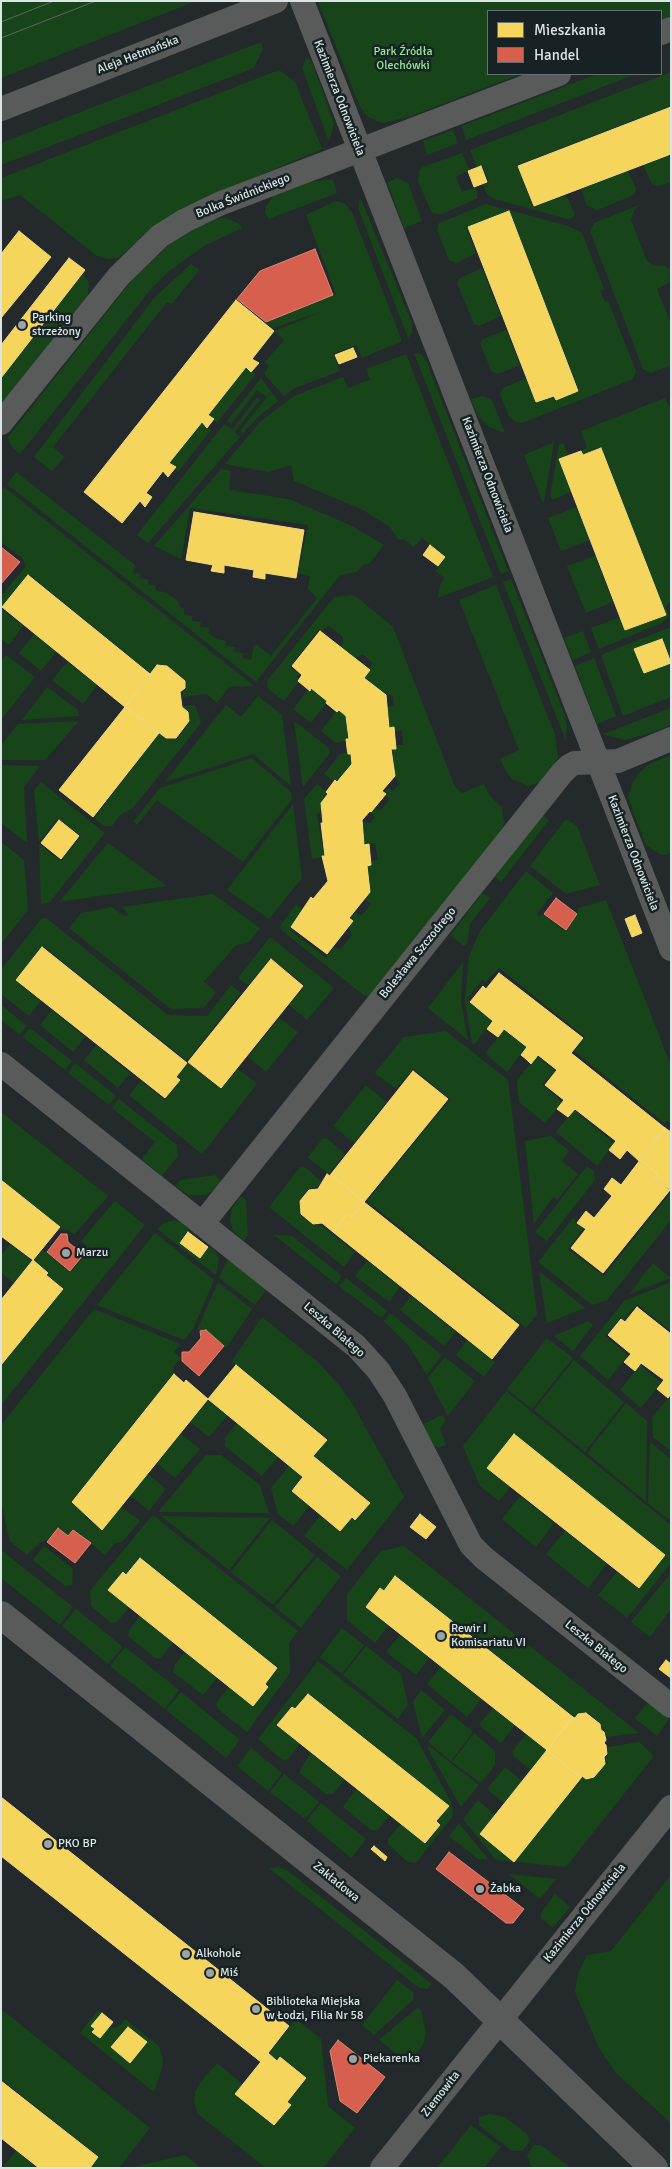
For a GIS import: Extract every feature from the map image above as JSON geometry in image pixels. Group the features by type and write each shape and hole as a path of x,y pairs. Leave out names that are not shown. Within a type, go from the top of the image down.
{"street":[{"name":"Aleja Hetmańska","path":"1,109 276,1"},
{"name":"Kazimierza Odnowiciela","path":"302,1 671,949"},
{"name":"Bolka Świdnickiego","path":"1,423 119,276 160,236 220,204 555,75"},
{"name":"Bolesława Szczodrego","path":"202,1224 562,773 576,763 618,761 671,740"},
{"name":"Leszka Białego","path":"1,1064 356,1346 378,1370 395,1396 471,1545 484,1558 671,1706"},
{"name":"Zakładowa","path":"1,1614 454,1976 654,2168"},
{"name":"Kazimierza Odnowiciela","path":"499,2020 671,1807"},
{"name":"Ziemowita","path":"382,2168 499,2020"}],"green space":[{"path":"1,1 196,1 1,78"},
{"name":"Park Źródła Olechówki","path":"318,1 671,1 671,16 662,19 662,10 487,10 487,75 518,75 411,116 383,123 368,117 360,107"},
{"path":"261,42 263,49 254,68 1,165 1,143"},
{"path":"310,58 334,123 329,142 302,68 306,59"},
{"path":"279,70 295,82 322,149 183,208 161,222 118,258 108,259 97,256 20,195 1,201 1,178"},
{"path":"671,72 671,106 517,165 533,207 566,195 575,214 572,218 568,219 494,199 487,194 483,185 489,182 482,165 477,167 470,150"},
{"path":"594,75 633,75 466,140 462,126"},
{"path":"453,130 458,143 427,155 423,141"},
{"path":"462,153 469,170 456,177 462,192 476,187 478,198 442,214 432,213 418,181 419,171 423,167"},
{"path":"671,155 671,182 658,186 652,184 643,165"},
{"path":"628,171 636,189 634,195 597,210 587,206 581,189"},
{"path":"397,178 408,183 422,221 404,228 388,184 388,182"},
{"path":"333,179 337,193 269,219 265,213 265,207 274,196 310,182"},
{"path":"360,197 412,323 412,333 408,338 358,208"},
{"path":"336,201 345,204 352,212 402,341 362,358 356,345 333,354 340,371 293,389 284,396 264,374 269,366 265,362 284,340 275,331 323,311 273,328 266,323 336,294 306,215"},
{"path":"486,204 568,226 582,233 604,289 600,291 605,302 608,301 636,371 633,379 522,423 514,421 509,416 500,394 503,388 526,378 536,403 553,396 555,401 579,391 509,211 466,227 476,253 457,263 449,260 437,230 439,223"},
{"path":"639,205 634,210 631,220 647,261 652,265 665,266 671,270 669,283 657,289 671,324 671,365 651,373 643,369 590,231 594,223"},
{"path":"225,218 238,223 242,228 204,246 169,271 151,289 20,454 11,446 8,437 133,279 170,244 192,230 215,219"},
{"path":"191,264 199,270 172,304 167,302 53,447 65,457 52,471 34,457 154,298"},
{"path":"482,268 501,316 479,326 474,324 457,283 460,278"},
{"path":"83,273 89,283 88,296 1,406 1,378"},
{"path":"506,330 520,365 498,374 492,372 480,344 483,339"},
{"path":"414,353 421,354 427,363 508,571 501,574"},
{"path":"406,354 493,577 438,598 440,586 444,578 436,571 446,557 422,538 414,547 403,539 398,540 390,527 361,509 294,481 291,465 268,472 225,464 260,422 294,396 343,377 348,388 370,380 366,369"},
{"path":"246,366 256,374 217,423 207,415"},
{"path":"261,378 278,401 257,418 243,433 240,431 267,397 257,390 231,424 227,421"},
{"path":"483,396 492,400 505,433 489,427 478,416 471,399"},
{"path":"257,397 260,400 235,432 240,437 148,543 137,535 224,424 232,430"},
{"path":"665,398 671,411 671,601 666,607 669,616 662,623 599,649 591,628 620,617 625,631 666,615 601,447 583,454 582,450 587,448 581,431"},
{"path":"201,423 211,430 178,472 169,463"},
{"path":"554,442 544,502 543,503 524,455"},
{"path":"563,443 568,454 559,459 571,492 552,500 550,496 559,445"},
{"path":"221,469 231,471 229,490 289,499 350,525 384,545 369,564 363,565 357,572 340,575 256,682 7,484 16,472 135,565 133,573 141,574 140,578 149,580 148,584 156,586 155,590 167,593 179,602 179,606 184,609 184,614 192,616 192,621 201,622 200,627 209,628 208,633 217,639 226,641 225,646 235,647 234,652 243,653 242,658 251,660 254,645 257,645 271,656 317,598 308,589 310,576 298,573 308,525 190,508 181,559 154,546"},
{"path":"4,487 254,686 229,687 217,703 207,694 182,697 185,681 167,665 157,664 150,673 30,575 28,575 2,608 1,596 26,566 22,558 1,542 1,491"},
{"path":"576,507 590,540 561,551 548,518"},
{"path":"595,556 613,602 586,613 567,566"},
{"path":"511,579 565,716 567,726 566,741 503,582"},
{"path":"496,585 555,735 558,758 540,782 528,786 512,779 500,759 519,750 459,600"},
{"path":"354,595 393,627 455,787 462,793 484,784 490,796 502,808 504,822 502,830 369,996 365,996 281,930 280,926 296,904 304,911 290,930 326,958 334,948 341,949 352,935 349,927 354,921 350,917 355,912 361,916 371,904 365,899 369,895 362,863 378,860 375,843 364,844 361,822 370,823 375,817 369,811 374,806 380,811 390,799 384,793 388,788 393,791 399,784 395,777 392,749 395,745 403,745 402,730 391,732 388,729 387,707 394,706 393,697 389,694 385,695 362,675 373,663 362,654 356,659 340,647 343,643 343,637 329,626 321,631 319,629 290,667 299,674 297,677 301,679 284,701 268,689 267,681 334,597"},
{"path":"3,610 23,626 9,645 1,639 1,612"},
{"path":"668,628 671,629 671,697 623,716 601,655"},
{"path":"583,631 591,652 573,660 564,638"},
{"path":"34,634 56,652 41,671 19,653"},
{"path":"6,655 35,677 1,720 1,661"},
{"path":"594,658 616,716 597,724 575,666"},
{"path":"67,662 97,685 83,704 52,680"},
{"path":"47,687 78,710 79,716 22,720"},
{"path":"310,687 328,701 311,723 293,709"},
{"path":"258,696 282,715 291,786 253,754 165,782 226,705 241,717"},
{"path":"195,705 201,723 133,808 120,815 112,826 104,826 94,818 159,734 166,739 177,739 190,722 189,712 182,708 183,706"},
{"path":"671,708 671,725 624,740 603,734"},
{"path":"338,709 349,718 351,740 336,743 321,731"},
{"path":"79,721 45,760 1,760 1,745 18,724"},
{"path":"294,721 329,748 330,753 303,787"},
{"path":"352,752 354,769 340,786 324,774 340,754"},
{"path":"671,755 671,851 666,855 661,855 646,845 628,798 632,784 638,774 649,764"},
{"path":"252,758 291,792 292,799 243,862 157,800 137,825 133,822 160,788"},
{"path":"1,765 40,766 24,787 27,843 1,823"},
{"path":"41,782 105,833 49,903 41,904 39,844 61,861 81,836 58,818 39,842 34,790"},
{"path":"317,784 332,796 317,815 324,857 312,859 304,799"},
{"path":"293,804 302,878 269,919 227,890"},
{"path":"543,816 549,820 501,882 495,877"},
{"path":"566,819 577,826 600,885 566,894 530,866"},
{"path":"1,842 24,860 28,910 1,944"},
{"path":"108,843 167,886 59,902"},
{"path":"526,871 553,893 537,914 540,916 542,914 565,931 578,914 578,908 606,900 671,1066 670,1123 667,1121 665,1124 574,1051 585,1037 499,968 486,982 482,980 467,999 492,1021 474,1045 472,1043 465,1002 469,956 480,931"},
{"path":"483,893 490,898 470,924 467,944 464,946 450,935"},
{"path":"213,894 260,928 249,942 236,945 204,982 216,992 204,1008 171,1009 69,928 81,913 112,907 123,916 129,915 122,907"},
{"path":"46,918 168,1015 207,1016 231,985 241,993 187,1061 43,946 15,980 41,1001 29,1016 1,994 1,970 41,919"},
{"path":"270,937 334,988 307,1020 289,1005 305,986 271,958 248,985 238,978"},
{"path":"463,962 461,1002 468,1040 428,1008"},
{"path":"1,1005 27,1026 20,1035 1,1020"},
{"path":"52,1010 85,1037 73,1052 40,1025"},
{"path":"279,1018 298,1032 266,1072 248,1057"},
{"path":"30,1028 72,1061 65,1070 23,1037"},
{"path":"504,1030 526,1047 507,1072 486,1052"},
{"path":"446,1031 508,1080 537,1314 526,1328 367,1201 450,1099 413,1069 396,1089 375,1073 404,1037"},
{"path":"96,1045 130,1073 118,1088 84,1060"},
{"path":"537,1056 556,1072 542,1084 562,1102 545,1123 519,1102 517,1080"},
{"path":"75,1063 116,1096 109,1105 68,1073"},
{"path":"188,1063 221,1089 238,1069 257,1084 202,1154 129,1095 141,1081 165,1100 181,1080 178,1076"},
{"path":"366,1085 386,1102 354,1143 333,1126"},
{"path":"119,1099 177,1145 178,1156 162,1176 142,1159 155,1142 112,1108"},
{"path":"574,1110 614,1143 597,1166 556,1132"},
{"path":"1,1112 108,1196 74,1235 67,1229 65,1231 1,1180"},
{"path":"551,1136 569,1151 562,1161 578,1174 557,1200 553,1197 534,1224 525,1141"},
{"path":"326,1138 345,1154 329,1174 308,1158 322,1139"},
{"path":"587,1166 594,1171 595,1180 547,1241 535,1232"},
{"path":"300,1167 306,1168 322,1182 318,1187 309,1189 299,1201 300,1215 313,1225 321,1225 355,1252 344,1267 269,1207"},
{"path":"215,1175 222,1181 216,1189 206,1195 188,1195 175,1186 180,1180"},
{"path":"671,1192 671,1220 607,1300 592,1305 538,1262 573,1218 576,1220 575,1222 584,1228 568,1249 604,1276"},
{"path":"241,1196 246,1199 248,1235 244,1241 233,1230 230,1219 232,1208"},
{"path":"114,1202 145,1225 1,1405 1,1365 63,1288 47,1275 49,1272 34,1260 43,1250 71,1272 85,1254 84,1250 87,1246 81,1241"},
{"path":"180,1222 189,1229 179,1243 199,1258 209,1247 215,1251 219,1259 216,1275 157,1229 164,1223"},
{"path":"155,1233 214,1280 193,1329 184,1340 97,1305"},
{"path":"274,1235 292,1236 342,1276 336,1284"},
{"path":"10,1244 32,1261 14,1283 1,1273 1,1255"},
{"path":"228,1258 267,1289 255,1305 219,1278"},
{"path":"367,1261 400,1287 389,1302 355,1276"},
{"path":"653,1263 671,1278 630,1294 630,1293"},
{"path":"539,1271 585,1308 547,1323"},
{"path":"346,1278 387,1311 381,1318 339,1286"},
{"path":"218,1282 252,1309 226,1348 206,1330 197,1330"},
{"path":"671,1282 671,1331 637,1304 624,1320 621,1317 605,1336 628,1355 608,1380 580,1356 624,1301"},
{"path":"411,1296 456,1332 444,1346 400,1310"},
{"path":"94,1309 180,1344 174,1352 181,1358 174,1366 173,1374 71,1502 102,1531 121,1507 140,1521 122,1542 115,1543 105,1555 73,1529 68,1535 58,1527 50,1538 39,1543 27,1555 10,1541 1,1502 1,1425"},
{"path":"390,1313 442,1355 427,1375 408,1345 384,1321"},
{"path":"262,1317 318,1362 338,1384 352,1403 404,1497 347,1570 304,1536 320,1516 340,1532 352,1518 356,1521 371,1502 314,1456 328,1439 232,1361"},
{"path":"588,1321 593,1325 573,1351 554,1336"},
{"path":"547,1338 573,1358 532,1409 507,1389"},
{"path":"467,1340 495,1362 484,1377 456,1355"},
{"path":"445,1357 475,1381 448,1416 428,1378"},
{"path":"574,1360 624,1402 585,1452 534,1410"},
{"path":"640,1365 661,1383 641,1408 620,1390"},
{"path":"506,1391 671,1525 671,1563 627,1618 598,1595 617,1572 639,1589 665,1554 514,1434 487,1468 510,1487 499,1501 480,1486 463,1446"},
{"path":"671,1395 671,1451 653,1437 652,1417"},
{"path":"208,1400 227,1416 209,1437 190,1422"},
{"path":"626,1403 647,1421 646,1502 587,1453"},
{"path":"442,1415 446,1420 440,1429 446,1445 439,1448 434,1446 422,1425"},
{"path":"237,1423 278,1457 262,1476 225,1446 225,1438"},
{"path":"181,1434 200,1449 175,1478 157,1463"},
{"path":"650,1442 671,1459 671,1521 648,1503"},
{"path":"206,1455 221,1455 260,1485 269,1513 158,1512"},
{"path":"289,1466 302,1477 291,1491 309,1506 293,1526 278,1514 271,1488"},
{"path":"148,1474 166,1489 149,1511 130,1495"},
{"path":"520,1496 554,1523 536,1547 502,1519"},
{"path":"154,1516 298,1631 289,1643 290,1673 247,1732 218,1709 216,1704 229,1687 253,1706 268,1687 266,1684 278,1668 140,1557 126,1574 123,1571 108,1589 129,1607 116,1623 111,1623 91,1606 90,1591 150,1518"},
{"path":"161,1516 270,1518 229,1570"},
{"path":"272,1520 315,1555 273,1605 231,1572"},
{"path":"565,1531 607,1564 588,1588 546,1554"},
{"path":"44,1546 73,1569 72,1585 65,1586 33,1560"},
{"path":"404,1546 639,1733 606,1737 601,1724 587,1712 578,1714 575,1717 396,1576 384,1591 380,1588 365,1607 388,1626 375,1643 347,1620 347,1594 381,1551"},
{"path":"1,1550 73,1607 60,1625 1,1578"},
{"path":"317,1557 341,1576 301,1628 275,1607"},
{"path":"671,1573 671,1609 650,1637 631,1622"},
{"path":"76,1609 123,1647 108,1664 62,1626"},
{"path":"140,1616 173,1643 160,1659 155,1658 128,1636 130,1629"},
{"path":"342,1628 364,1645 342,1674 320,1657"},
{"path":"400,1635 429,1658 416,1675 386,1652"},
{"path":"366,1646 401,1674 408,1704 398,1719 343,1675"},
{"path":"125,1647 179,1690 165,1709 110,1666"},
{"path":"185,1652 217,1678 203,1695 173,1672 174,1666"},
{"path":"318,1661 417,1739 451,1802 452,1817 416,1863 408,1862 388,1844 388,1839 401,1824 426,1844 441,1825 437,1821 449,1806 308,1693 295,1708 292,1705 276,1725 300,1744 289,1758 284,1761 258,1739"},
{"path":"441,1667 481,1699 467,1717 427,1684"},
{"path":"421,1690 445,1710 422,1738 413,1702"},
{"path":"181,1692 240,1740 226,1758 166,1710"},
{"path":"648,1702 669,1719 657,1736 635,1718"},
{"path":"493,1708 515,1725 501,1743 479,1725"},
{"path":"451,1714 473,1732 451,1761 428,1742"},
{"path":"474,1733 495,1751 495,1765 481,1783 452,1762"},
{"path":"526,1734 547,1750 531,1770 513,1756 512,1752"},
{"path":"639,1742 654,1756 566,1867 496,1860 463,1819 478,1800 495,1815 480,1835 514,1861 582,1778 594,1778 606,1764 605,1758 608,1755 608,1747"},
{"path":"429,1746 479,1785 461,1807 428,1749"},
{"path":"251,1748 282,1773 268,1791 237,1766"},
{"path":"311,1753 344,1780 333,1794 326,1794 300,1773 301,1768"},
{"path":"505,1767 522,1781 504,1803 487,1789"},
{"path":"284,1774 319,1802 305,1819 270,1792"},
{"path":"356,1789 389,1816 377,1831 371,1830 343,1807"},
{"path":"321,1803 366,1839 351,1858 307,1821"},
{"path":"459,1823 488,1859 478,1859 449,1836"},
{"path":"278,1867 288,1871 432,1984 427,1989 419,1988 269,1868"},
{"path":"509,1874 556,1879 540,1899"},
{"path":"671,1875 671,2123 617,2074 599,2048 575,1992 578,1974 587,1955 611,1951"},
{"path":"555,1894 570,1907 553,1928 541,1918 541,1913"},
{"path":"397,1980 414,1993 413,2000 374,2035 362,2025"},
{"path":"417,2008 421,2010 426,2033 423,2045 408,2063 379,2040"},
{"path":"1,2009 150,2128 119,2168 91,2168 99,2157 1,2079"},
{"path":"98,2010 113,2022 109,2028 118,2027 125,2019 159,2046 163,2060 154,2092 80,2033"},
{"path":"296,2019 321,2039 328,2106 355,2128 323,2168 266,2168 198,2114 194,2103 195,2092 217,2063 242,2084 234,2094 274,2126 291,2105 288,2102 307,2078 280,2056 277,2060 269,2053"},
{"path":"490,2114 505,2117 527,2134 530,2141 522,2151 512,2151 479,2125 479,2117"},
{"path":"471,2125 501,2147 485,2167 437,2168"},
{"path":"534,2145 541,2145 571,2168 528,2168 531,2166 527,2155"},
{"path":"16,2151 37,2168 7,2168 4,2166"},
{"path":"185,2155 201,2168 135,2168 137,2166"}],"building: Mieszkania":[{"path":"671,107 671,154 534,206 518,166"},
{"path":"481,166 487,182 474,187 468,171"},
{"path":"509,211 578,391 556,400 554,396 536,402 468,227"},
{"path":"19,231 51,257 1,318 1,254"},
{"path":"69,258 85,270 1,378 1,345"},
{"path":"236,300 274,331 252,359 259,363 251,372 246,367 208,415 214,419 207,428 202,422 169,463 176,467 168,477 163,471 146,493 152,497 145,507 140,501 122,523 84,492"},
{"path":"353,348 357,357 339,364 335,355"},
{"path":"601,448 666,615 625,630 559,459 581,451 583,455"},
{"path":"194,512 304,530 296,578 265,573 265,579 253,577 254,570 224,565 224,573 211,571 213,565 186,560"},
{"path":"430,545 445,557 438,566 423,555"},
{"path":"28,575 150,674 125,707 2,607"},
{"path":"320,631 370,670 364,678 386,695 389,728 394,727 396,749 391,749 395,776 382,791 386,794 362,820 364,845 369,844 371,865 367,866 370,892 349,918 353,921 327,954 291,927 311,897 313,899 328,881 322,856 325,856 321,823 323,823 321,803 335,780 337,782 352,764 351,754 348,754 347,748 346,739 349,739 346,716 339,710 337,712 311,688 310,691 298,681 302,675 292,666"},
{"path":"662,639 671,663 644,673 634,649"},
{"path":"157,665 167,666 185,681 185,688 180,692 182,707 188,712 189,721 176,738 166,738 125,707"},
{"path":"125,707 159,733 93,817 59,790"},
{"path":"59,820 79,836 61,859 41,843"},
{"path":"635,915 642,933 632,937 625,919"},
{"path":"42,947 187,1063 176,1077 180,1080 165,1098 16,980"},
{"path":"271,959 303,986 221,1088 188,1062"},
{"path":"499,973 583,1038 571,1053 665,1128 639,1161 627,1150 620,1159 609,1150 616,1141 575,1109 568,1117 557,1109 564,1100 545,1085 557,1070 538,1055 531,1064 521,1055 527,1047 504,1029 498,1037 487,1029 493,1021 470,1002 483,986 486,989"},
{"path":"413,1071 448,1099 364,1202 331,1174"},
{"path":"665,1128 671,1132 671,1192 655,1178 658,1174 640,1160"},
{"path":"640,1160 658,1174 655,1178 670,1190 603,1273 571,1248 586,1229 577,1223 586,1211 594,1218 612,1196 604,1189 612,1178 621,1185"},
{"path":"327,1174 330,1176 331,1174 364,1202 351,1218 347,1214 333,1232 322,1223 313,1224 301,1214 300,1201 309,1190 318,1189"},
{"path":"1,1180 60,1227 33,1260 1,1236"},
{"path":"364,1202 519,1325 492,1359 333,1232 347,1214 351,1218"},
{"path":"188,1232 208,1247 200,1258 180,1243"},
{"path":"33,1260 48,1273 46,1275 63,1289 1,1365 1,1300"},
{"path":"637,1307 671,1334 671,1394 668,1398 657,1389 664,1380 641,1363 635,1371 624,1362 631,1354 608,1335 621,1319 625,1322"},
{"path":"236,1365 327,1440 313,1456 370,1503 355,1520 352,1517 340,1531 292,1491 303,1477 208,1399"},
{"path":"174,1374 184,1383 186,1380 208,1399 102,1530 72,1502"},
{"path":"514,1434 665,1555 639,1588 487,1468"},
{"path":"420,1514 436,1527 426,1539 410,1527"},
{"path":"140,1558 277,1668 265,1684 268,1687 253,1706 108,1590 123,1572 126,1575"},
{"path":"395,1576 573,1717 547,1750 366,1607 380,1588 384,1591"},
{"path":"666,1660 671,1664 671,1678 659,1669"},
{"path":"308,1694 449,1806 436,1821 440,1825 425,1843 277,1725 292,1707 295,1709"},
{"path":"586,1713 600,1724 606,1740 604,1743 607,1754 604,1757 605,1764 594,1777 586,1779 582,1776 581,1778 547,1750 573,1717 575,1718 578,1714"},
{"path":"547,1750 581,1778 514,1862 480,1834"},
{"path":"1,1797 289,2026 261,2062 1,1856"},
{"path":"374,1846 387,1857 385,1861 371,1849"},
{"path":"102,2013 113,2022 100,2038 92,2032 95,2029 91,2026"},
{"path":"128,2027 147,2042 130,2063 111,2047"},
{"path":"268,2053 277,2061 280,2057 306,2078 287,2102 291,2105 274,2125 235,2094"},
{"path":"1,2081 98,2157 90,2168 39,2168 1,2138"}],"building: Handel":[{"path":"315,249 333,295 266,322 237,299 260,271"},
{"path":"1,547 20,562 1,584"},
{"path":"556,898 577,914 566,930 544,914"},
{"name":"Marzu","path":"61,1234 67,1234 68,1242 74,1247 82,1247 84,1254 70,1271 47,1252"},
{"path":"206,1330 224,1346 199,1376 182,1361 182,1352 189,1352 201,1338 200,1331"},
{"path":"58,1528 68,1536 73,1530 91,1543 75,1563 47,1542"},
{"name":"Żabka","path":"449,1852 524,1909 513,1923 506,1923 436,1869"},
{"path":"338,2040 385,2077 357,2113 340,2101 330,2051"}],"tram line":[{"path":"1,22 54,1"},
{"path":"1,38 96,1"}],"place":[{"name":"Parking strzeżony","path":"22,325"},
{"name":"Marzu","path":"66,1253"},
{"name":"Rewir I Komisariatu VI","path":"441,1636"},
{"name":"PKO BP","path":"48,1844"},
{"name":"Żabka","path":"480,1889"},
{"name":"Alkohole","path":"186,1954"},
{"name":"Miś","path":"210,1973"},
{"name":"Biblioteka Miejska w Łodzi, Filia Nr 58","path":"256,2009"},
{"name":"Piekarenka","path":"353,2059"}]}
